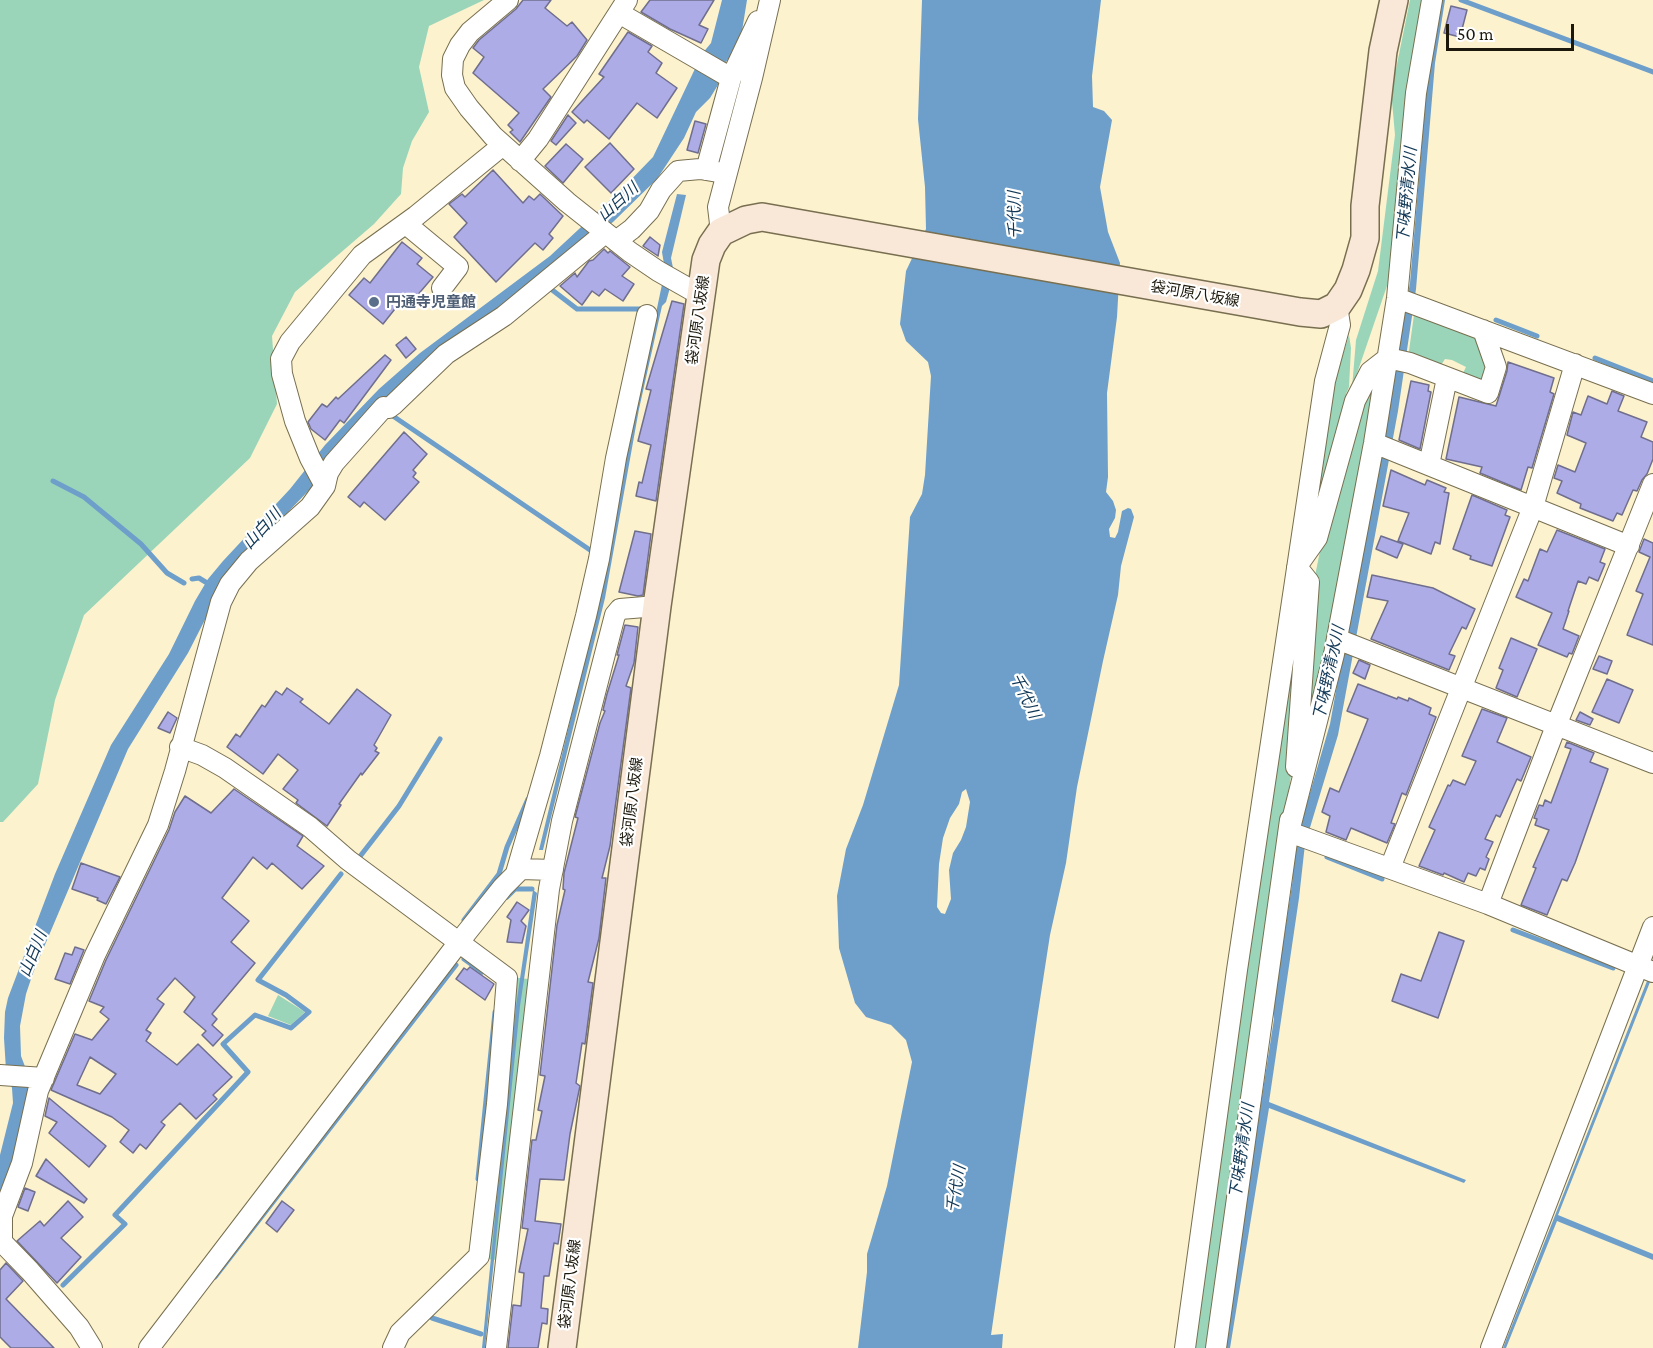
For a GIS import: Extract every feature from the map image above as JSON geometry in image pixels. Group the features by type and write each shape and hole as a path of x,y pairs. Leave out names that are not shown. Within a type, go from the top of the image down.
{"main road":[{"path":"1329,310 1348,290 1365,238 1365,206 1383,51 1394,0"},
{"name":"袋河原八坂線","path":"562,1348 657,606 706,260 712,245 726,230 746,220 762,218 1300,312 1329,310"}],"street":[{"path":"508,0 470,32 453,59 452,75 455,88 469,108 519,161 608,235 658,271 702,296"},
{"path":"1289,832 1337,639 1374,443 1397,298 1416,93 1432,0"},
{"path":"706,170 728,76 766,4"},
{"path":"726,230 718,207 766,4"},
{"path":"519,161 538,140 623,6 694,57 728,76"},
{"path":"323,483 295,421 282,374 281,358 290,342 362,255 406,224 503,146"},
{"path":"92,1348 79,1327 1,1240 2,1216 22,1163 38,1091 95,955 158,825 175,771 215,621 230,584 249,561 310,507 334,463 384,407 389,408 393,405 446,354 504,316 608,235 632,229 649,211 661,190 678,171 700,169 727,174"},
{"path":"406,224 458,267 442,288"},
{"path":"1397,298 1653,394"},
{"path":"1185,1348 1234,993 1325,381 1340,325 1329,310"},
{"path":"149,1348 459,942 516,873 550,756 586,616 647,315"},
{"path":"1388,357 1410,363 1488,393 1496,367 1483,330"},
{"path":"1297,567 1317,538 1355,401 1370,372 1388,357"},
{"path":"1390,868 1533,507 1575,364"},
{"path":"1429,465 1447,378"},
{"path":"1374,443 1629,546"},
{"path":"1488,904 1653,484"},
{"path":"1216,1348 1289,832 1297,758 1309,582 1297,567"},
{"path":"496,1348 521,1122 553,870 562,820 615,615 620,609 657,606"},
{"path":"1337,639 1653,763"},
{"path":"180,747 202,755 225,768 310,826 348,860 507,978 479,1256 399,1333 393,1348"},
{"path":"1289,832 1488,904 1646,969"},
{"path":"516,873 527,868 553,870"},
{"path":"1491,1348 1646,969 1653,927"},
{"path":"0,1074 44,1078"}],"green space":[{"path":"0,0 484,0 429,26 419,67 429,112 412,141 403,168 401,194 374,224 295,292 272,336 277,404 250,458 84,615 55,700 38,784 3,822 0,822"},
{"path":"1410,0 1428,0 1389,280 1352,388 1356,340 1378,271 1395,135 1390,79 1396,69"},
{"path":"1414,315 1429,318 1482,339 1492,364 1487,382 1461,377 1466,367 1452,360 1445,359 1439,368 1408,358"},
{"path":"1349,335 1351,348 1349,387 1346,394 1351,396 1309,541 1327,407"},
{"path":"1375,380 1313,721 1303,755 1315,576 1321,546 1361,405"},
{"path":"1297,620 1292,769 1207,1348 1188,1348"},
{"path":"511,977 528,979 501,1260 482,1259"},
{"path":"278,995 305,1012 291,1025 268,1016"}],"water":[{"name":"山白川","path":"722,0 747,0 742,31 746,35 723,66 721,80 710,98 696,112 684,138 657,179 613,222 499,314 313,486 244,558 211,608 188,653 128,749 33,973 20,1026 21,1056 32,1085 0,1210 0,1155 13,1103 12,1088 6,1070 4,1038 8,998 55,874 111,745 169,654 208,579 290,489 325,445 379,389 420,353 550,256 653,157 702,54 711,43"},
{"name":"千代川","path":"922,0 1101,0 1092,76 1093,107 1104,111 1112,120 1100,187 1108,232 1120,263 1117,317 1107,393 1108,477 1106,492 1116,510 1115,518 1109,529 1110,537 1115,538 1118,532 1122,511 1131,509 1134,517 1121,566 1118,595 1077,787 1066,863 1050,935 991,1335 1003,1334 1002,1348 858,1348 867,1254 887,1186 912,1062 906,1040 891,1025 866,1017 855,1003 839,948 837,896 846,849 863,805 899,685 910,517 922,494 925,475 931,376 928,362 906,341 900,324 906,271 926,229 925,187 918,119","holes":["966,789 970,802 966,827 953,853 949,870 951,899 945,914 941,913 937,907 943,838 950,818 959,804 962,792"]},
{"path":"1439,0 1445,0 1435,63 1416,289 1398,411 1338,735 1305,844 1269,1102 1466,1180 1464,1183 1269,1108 1230,1348 1223,1348 1274,1019 1273,1008 1292,885 1296,841 1330,724 1410,283 1427,83"},
{"path":"677,194 686,195 671,258 674,273 666,302 662,306 639,409 605,598 543,850 539,850 604,580 627,452 665,270 662,252"},
{"path":"533,890 537,893 520,1006 485,1348 482,1348 516,1006"},
{"path":"1647,981 1650,982 1558,1215 1653,1254 1653,1260 1557,1221 1506,1348 1503,1348"}],"building":[{"path":"523,0 551,0 545,8 567,26 572,22 587,40 577,56 543,89 551,97 520,142 510,132 513,130 508,125 519,113 473,73 484,57 473,48"},
{"path":"650,0 714,0 699,25 708,29 701,43 641,12"},
{"path":"1451,6 1467,10 1460,37 1444,33"},
{"path":"628,32 652,46 648,52 662,63 656,73 677,88 657,118 637,103 609,139 587,120 584,123 572,112 604,77 599,74"},
{"path":"568,115 576,123 556,145 551,141"},
{"path":"695,121 706,124 698,153 687,150"},
{"path":"610,143 634,169 611,193 585,167"},
{"path":"566,144 583,159 563,183 545,166"},
{"path":"493,170 523,203 529,196 534,200 540,194 563,216 549,234 553,238 543,250 535,243 496,282 454,237 467,223 449,204 462,194 465,197"},
{"path":"650,237 660,245 658,256 643,246"},
{"path":"402,242 422,258 417,264 433,277 409,305 402,300 383,324 349,295 364,278 370,283"},
{"path":"604,249 630,267 622,276 634,284 623,301 605,289 599,296 592,291 582,305 560,286 575,273 577,277 589,261"},
{"path":"672,301 684,304 656,501 636,496 639,482 642,483 651,445 638,441 651,390 646,389"},
{"path":"406,337 416,349 406,358 396,345"},
{"path":"385,355 391,360 344,423 340,420 325,440 311,429 308,422 322,404 327,407 336,397 338,399"},
{"path":"1508,362 1554,378 1550,392 1554,394 1532,468 1528,467 1521,490 1480,473 1482,467 1446,459 1459,397 1496,406"},
{"path":"1411,381 1429,385 1428,391 1431,392 1420,449 1399,440"},
{"path":"1612,391 1624,396 1618,411 1647,422 1641,437 1653,442 1653,459 1647,474 1637,491 1633,490 1622,515 1617,513 1613,521 1580,508 1581,504 1557,493 1562,481 1554,478 1558,465 1575,472 1586,443 1567,435 1573,412 1581,415 1588,396 1607,404"},
{"path":"404,432 427,454 413,470 416,473 413,477 419,482 385,520 364,502 360,507 348,497"},
{"path":"1391,470 1425,485 1427,480 1446,488 1444,492 1449,493 1440,544 1435,542 1431,554 1398,541 1409,513 1383,506"},
{"path":"1472,495 1507,510 1505,515 1510,517 1492,566 1470,559 1471,556 1453,549"},
{"path":"1557,530 1605,549 1600,562 1605,564 1598,581 1589,577 1586,584 1578,581 1563,629 1579,636 1572,654 1569,653 1567,657 1538,645 1552,613 1516,597 1524,579 1528,581 1540,549 1547,552"},
{"path":"635,531 651,534 643,595 638,596 619,592"},
{"path":"1381,536 1403,544 1397,558 1376,549"},
{"path":"1644,539 1653,543 1653,645 1627,635 1643,594 1636,591 1650,557 1639,552"},
{"path":"1372,575 1433,588 1475,609 1466,629 1462,627 1449,654 1455,656 1449,670 1371,639 1388,601 1367,597"},
{"path":"625,625 638,627 634,663 626,686 631,688 610,846 602,878 606,878 599,938 588,982 593,983 585,1044 582,1043 576,1083 580,1086 570,1134 564,1180 540,1179 535,1221 561,1224 558,1244 554,1243 549,1276 544,1276 541,1308 548,1309 547,1324 542,1323 538,1348 508,1348 513,1305 521,1306 524,1273 519,1272 528,1229 522,1228 532,1140 536,1140 542,1111 538,1110 545,1076 540,1075 557,925 565,890 563,889 564,873 578,818 575,817 605,711 603,710"},
{"path":"1511,638 1537,649 1517,697 1496,688 1503,670 1499,668"},
{"path":"1599,656 1612,661 1607,674 1593,669"},
{"path":"1359,660 1370,665 1365,679 1353,673"},
{"path":"1607,679 1633,690 1619,723 1592,712"},
{"path":"1358,684 1397,699 1398,697 1408,701 1409,698 1431,708 1429,714 1436,717 1406,795 1402,793 1391,823 1395,824 1387,843 1351,828 1346,840 1326,832 1330,816 1322,812 1330,788 1339,792 1368,719 1347,711"},
{"path":"287,688 303,699 300,702 329,724 357,689 391,715 374,745 377,748 375,751 379,753 362,775 361,773 327,826 296,803 298,800 283,789 298,770 278,754 263,774 227,747 236,734 240,737 262,705 265,707 276,691 282,695"},
{"path":"1482,709 1507,718 1497,742 1531,757 1521,781 1517,779 1500,817 1496,815 1485,839 1493,842 1486,857 1489,859 1485,870 1480,868 1476,876 1468,873 1464,882 1419,866 1435,830 1429,827 1448,785 1450,786 1453,780 1465,785 1476,761 1462,756"},
{"path":"168,712 177,718 170,733 158,728"},
{"path":"1580,712 1593,719 1590,725 1576,720"},
{"path":"1567,742 1594,753 1590,762 1608,769 1575,863 1567,881 1562,879 1547,915 1521,905 1536,868 1533,867 1549,830 1535,825 1537,819 1534,818 1539,805 1543,806 1545,800 1551,803 1571,749 1565,747"},
{"path":"234,789 303,836 297,846 324,866 302,889 272,863 267,869 253,857 222,898 249,921 231,942 255,963 212,1014 217,1019 212,1025 223,1035 213,1046 202,1035 206,1031 184,1012 195,997 175,978 157,999 164,1004 146,1030 151,1033 146,1041 177,1065 198,1044 232,1077 213,1095 217,1099 196,1119 180,1103 161,1122 165,1125 146,1149 140,1144 133,1153 120,1142 129,1130 112,1117 51,1090 75,1034 92,1040 109,1019 100,1012 104,1007 89,1001 106,960 169,830 175,812 185,796 211,813","holes":["90,1057 116,1074 100,1094 77,1085"]},
{"path":"81,863 120,877 106,904 97,900 98,898 72,889"},
{"path":"517,902 529,910 521,921 526,926 522,943 507,942 511,920 507,917"},
{"path":"1439,932 1464,941 1438,1018 1392,1001 1401,974 1421,981"},
{"path":"75,947 84,950 70,984 55,979 65,953 72,955"},
{"path":"470,967 494,984 485,1000 456,979 464,968 467,970"},
{"path":"49,1098 106,1146 89,1167 49,1133 57,1122 45,1116"},
{"path":"46,1159 87,1199 84,1203 36,1176"},
{"path":"25,1188 35,1192 28,1211 18,1207"},
{"path":"68,1201 83,1217 61,1238 81,1257 57,1283 17,1241 40,1221 44,1226"},
{"path":"282,1201 294,1210 277,1232 266,1223"},
{"path":"6,1263 23,1281 6,1299 54,1348 11,1348 0,1337 0,1270"}],"waterway":[{"path":"1461,0 1653,72"},
{"path":"547,286 577,309 642,309"},
{"path":"1496,320 1537,336"},
{"path":"1595,358 1653,381"},
{"path":"390,414 590,550"},
{"path":"53,481 84,497 141,544 167,573 184,583"},
{"path":"192,579 199,578 212,586"},
{"path":"358,859 399,806 440,739"},
{"path":"464,920 499,874 507,847 528,799"},
{"path":"1327,857 1382,879"},
{"path":"63,1285 125,1224 115,1215 248,1072 223,1044 255,1015 291,1028 309,1012 286,995 258,980 341,874"},
{"path":"507,897 515,889 532,889"},
{"path":"1513,930 1613,968"},
{"path":"464,959 482,972"},
{"path":"215,1277 456,965"},
{"path":"478,1179 495,1012"},
{"path":"432,1318 481,1334"}],"place":[{"name":"円通寺児童館","path":"374,302"}],"water label":[{"name":"下味野清水川","path":"1407,195"},
{"name":"下味野清水川","path":"1329,673"},
{"name":"下味野清水川","path":"1242,1151"}]}
